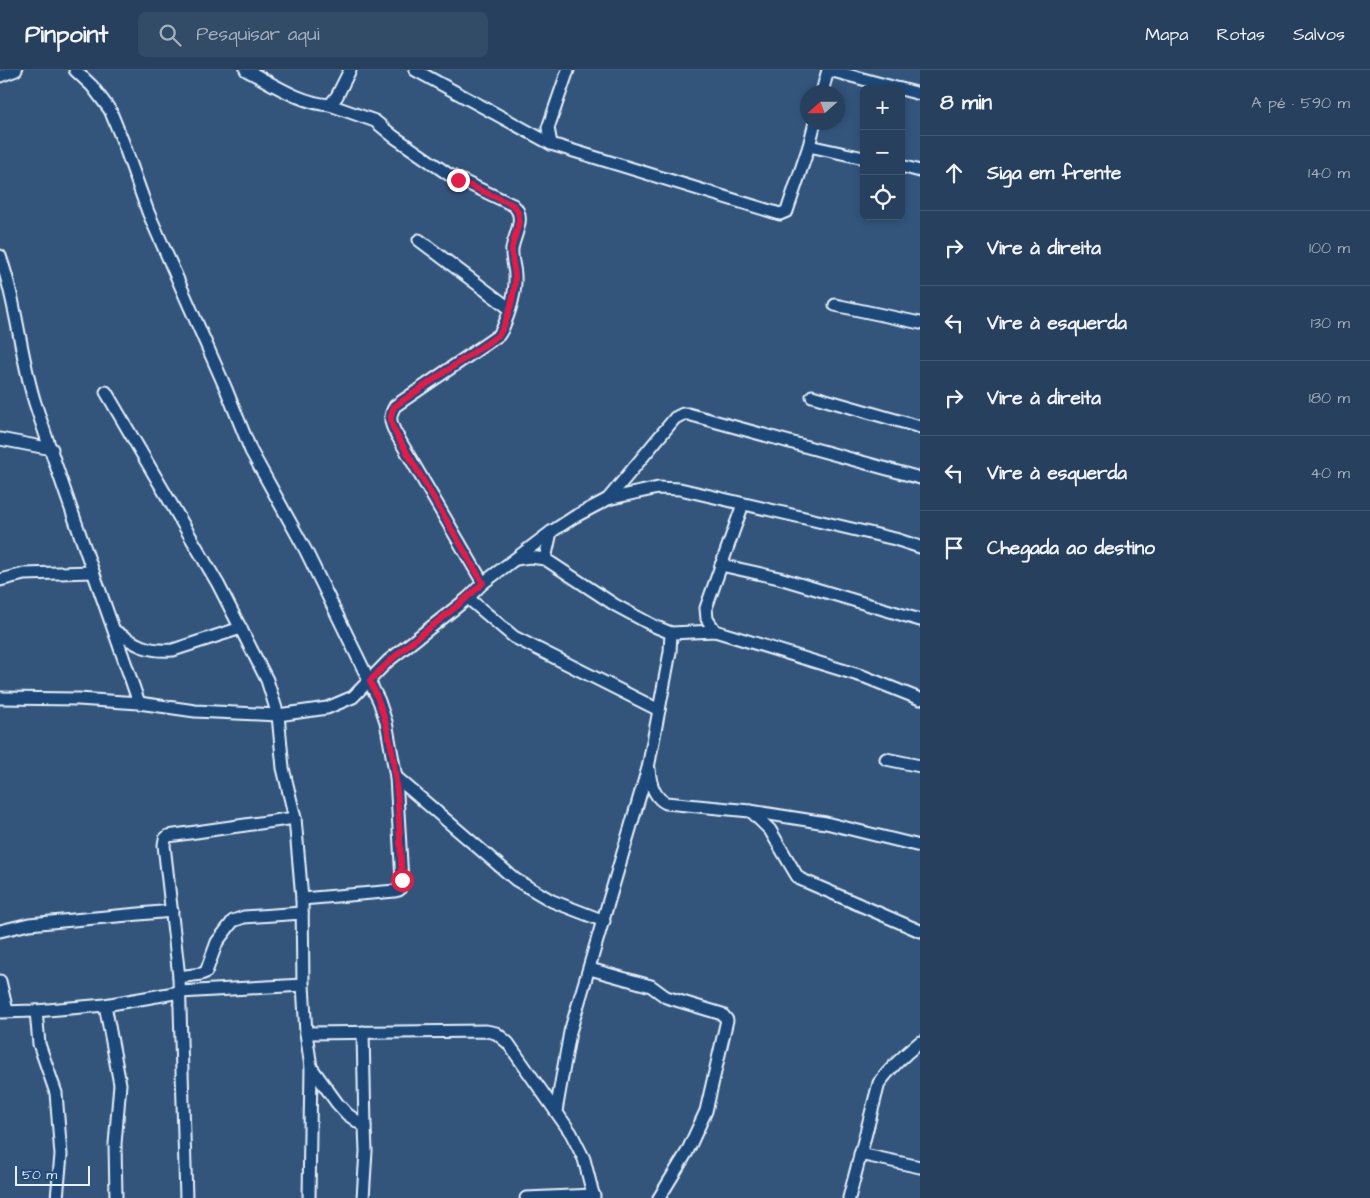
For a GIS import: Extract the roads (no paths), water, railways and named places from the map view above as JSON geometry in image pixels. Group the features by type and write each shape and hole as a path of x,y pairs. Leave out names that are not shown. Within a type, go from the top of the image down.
{"street":[{"path":"0,76 16,70"},
{"path":"75,70 92,86 110,110 148,212 252,451 306,551 370,681 386,722 396,777 402,880 399,890 302,899"},
{"path":"246,70 305,101 318,105 330,105 375,121 393,136 448,174 517,208 520,218 512,250 515,276 514,292 505,323 499,335 395,406 390,417 395,432 483,583"},
{"path":"330,105 337,96 350,70"},
{"path":"415,70 551,144 780,214 787,211 813,130"},
{"path":"551,144 548,128 568,70"},
{"path":"824,85 828,70 885,85"},
{"path":"905,90 920,94"},
{"path":"535,136 548,128"},
{"path":"809,146 860,157"},
{"path":"905,167 920,171"},
{"path":"419,240 509,308"},
{"path":"0,256 7,277 35,402 92,572 139,703"},
{"path":"835,305 920,323"},
{"path":"106,392 241,628 267,680 278,715 283,768 296,818 302,899 302,985 311,1068 308,1198"},
{"path":"812,396 920,427"},
{"path":"608,499 675,418 683,414 823,450 920,478"},
{"path":"0,439 52,449"},
{"path":"0,698 69,698 139,703 195,711 278,715 327,708 353,697 388,661 468,598 483,583 551,532 608,499 658,488 680,489 885,536 920,547"},
{"path":"716,631 707,619 706,608 743,504"},
{"path":"545,559 551,532"},
{"path":"515,560 530,557 545,559 615,605 671,633 716,631 864,677 920,699"},
{"path":"721,565 780,578 920,620"},
{"path":"0,580 24,574 92,572"},
{"path":"468,598 514,637 659,710"},
{"path":"115,632 139,646 161,651 172,650 241,628"},
{"path":"556,1111 570,1032 648,768 670,652 671,633"},
{"path":"886,759 920,766"},
{"path":"648,768 653,789 658,797 666,803 750,811 826,823 920,846"},
{"path":"396,777 516,880 552,901 604,921"},
{"path":"750,811 770,830 800,880 920,931"},
{"path":"186,1198 180,992 164,845 165,839 168,836 296,818"},
{"path":"0,931 29,924 172,911"},
{"path":"179,977 206,972 217,942 227,927 238,918 302,914"},
{"path":"590,969 651,986 666,996 722,1014 727,1020 706,1111 687,1152 659,1198"},
{"path":"0,981 3,1012 104,1005 180,992 302,985"},
{"path":"104,1005 120,1084 116,1144 116,1198"},
{"path":"36,1011 39,1044 56,1094 61,1155 57,1198"},
{"path":"306,1033 486,1030 496,1033 508,1043 571,1133 584,1159 594,1196 528,1198"},
{"path":"363,1198 366,1151 364,1032"},
{"path":"850,1198 880,1083 888,1070 920,1042"},
{"path":"311,1068 337,1103 358,1123 365,1127"},
{"path":"860,1154 920,1167"}]}
